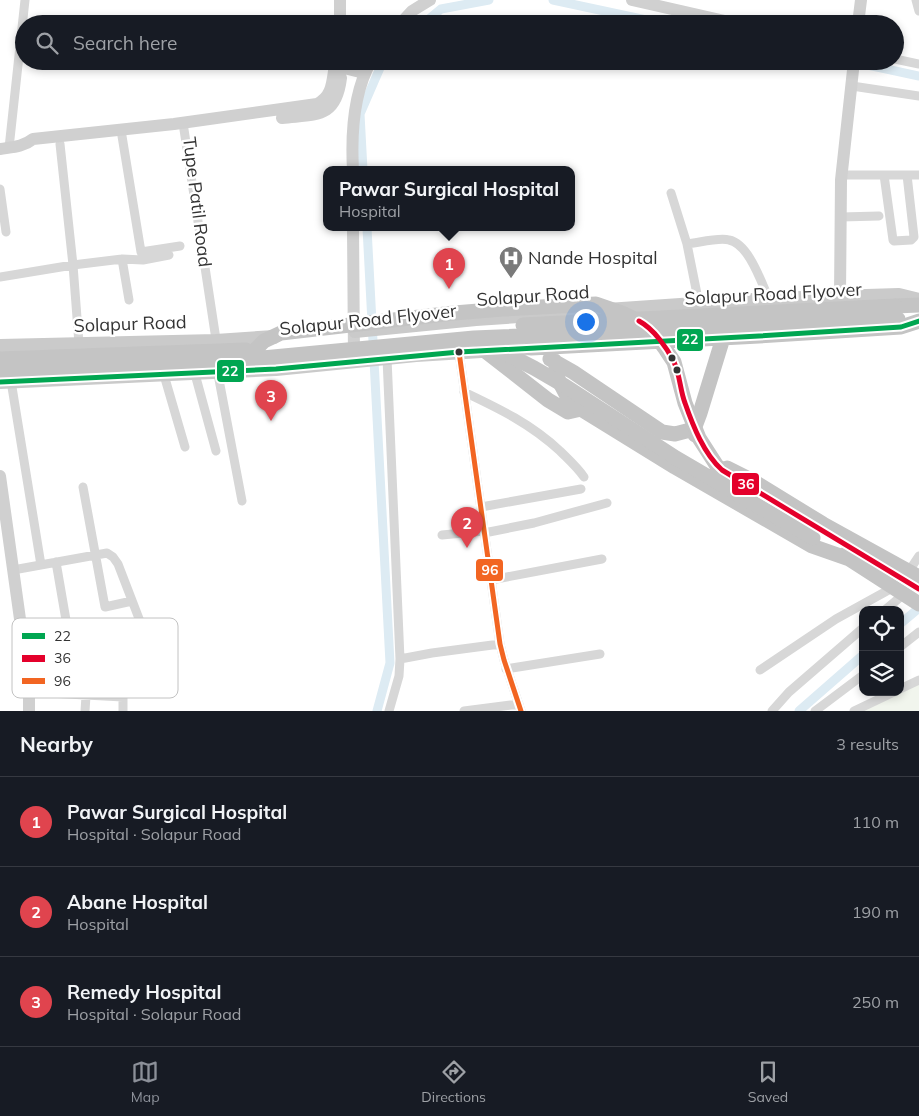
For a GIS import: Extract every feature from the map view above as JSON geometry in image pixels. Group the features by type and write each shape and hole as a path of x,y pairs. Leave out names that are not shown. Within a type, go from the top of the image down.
{"highway":[{"path":"255,350 264,341 281,333 454,313 596,304 622,313 643,323 656,336 674,362 685,403 699,438 717,466 911,588"},
{"name":"Solapur Road Flyover","path":"4,378 231,361 474,338 896,312 919,305"},
{"name":"Solapur Road Flyover","path":"0,359 255,350 483,328 896,312 919,320"},
{"path":"530,315 531,348"},
{"path":"531,348 901,327 919,320"},
{"path":"474,338 565,386 676,458 852,560 911,588"},
{"path":"723,338 694,429 696,440 706,453 724,466 753,481 823,524 911,588"},
{"path":"531,348 555,361 662,432 675,434 694,429"},
{"path":"484,350 548,400 568,412 581,409"},
{"path":"555,361 558,379 567,396 581,409 675,467 812,546 852,560"}],"main road":[{"name":"Solapur Road","path":"0,346 216,341 385,329 476,319 770,299 899,295 919,300"},
{"path":"4,378 195,374 276,369 484,350 531,348"}],"street":[{"path":"23,15 25,0"},
{"path":"340,0 340,15"},
{"path":"408,15 430,0"},
{"path":"632,0 666,4 706,15"},
{"path":"859,15 861,0"},
{"path":"916,0 919,11"},
{"path":"904,61 919,64"},
{"path":"16,70 5,148 26,144 33,139 122,134"},
{"name":"Tupe Patil Road","path":"242,501 218,372 216,341 184,126 289,113 317,104 328,103 335,70"},
{"path":"356,70 364,73"},
{"path":"353,166 352,143 355,114 366,70"},
{"path":"840,296 842,175 853,70"},
{"path":"852,86 919,96"},
{"path":"26,144 34,146 60,144 184,126"},
{"path":"122,134 142,252 180,246"},
{"path":"60,144 74,265 79,344"},
{"path":"842,175 919,175"},
{"path":"884,175 894,241 912,240 914,237 907,175"},
{"path":"0,189 6,232"},
{"path":"671,192 686,244 699,304"},
{"path":"841,217 879,216"},
{"path":"353,231 358,331 372,360 400,659 399,676 389,711"},
{"path":"686,244 727,239 737,243 746,253 770,299"},
{"path":"0,277 74,265 122,260 143,260 169,255"},
{"path":"122,260 129,300"},
{"path":"459,352 500,644 506,669 520,708 464,711"},
{"path":"195,374 216,451"},
{"path":"164,375 184,446"},
{"path":"4,378 40,565"},
{"path":"464,392 506,411 525,424 578,467 584,477"},
{"path":"0,476 20,618"},
{"path":"83,487 105,608 132,601"},
{"path":"481,507 581,488"},
{"path":"442,535 484,532 534,523 607,503"},
{"path":"13,570 107,553 113,557 139,618"},
{"path":"890,606 911,588 919,556"},
{"path":"491,580 602,559"},
{"path":"56,562 66,618"},
{"path":"760,670 836,618 911,588"},
{"path":"772,711 790,692 859,632"},
{"path":"904,644 919,632"},
{"path":"400,659 500,644"},
{"path":"506,669 600,654"},
{"path":"815,711 859,678"},
{"path":"904,687 919,680"},
{"path":"854,711 886,696"},
{"path":"29,698 29,711"},
{"path":"85,711 86,698"},
{"path":"123,698 123,711"}],"shaded area":[{"path":"919,683 919,711 857,711 890,696 904,696 904,690"}],"waterway":[{"path":"434,15 441,9 489,0"},
{"path":"553,0 623,15"},
{"path":"363,166 360,114 379,70"},
{"path":"891,70 919,76"},
{"path":"367,231 390,663 377,711"},
{"path":"904,621 919,608"},
{"path":"799,711 859,658"}],"transit line":[{"name":"36","path":"639,321 655,334 674,362 683,398 695,430 704,448 722,470 919,589"},
{"name":"22","path":"0,382 276,369 459,352 901,327 919,321"},
{"name":"96","path":"459,352 500,644 521,711"}],"place":[{"name":"Nande Hospital","path":"511,279"},
{"name":"Pawar Surgical Hospital","path":"449,289"},
{"name":"Remedy Hospital","path":"271,421"},
{"name":"Abane Hospital","path":"467,548"}]}
